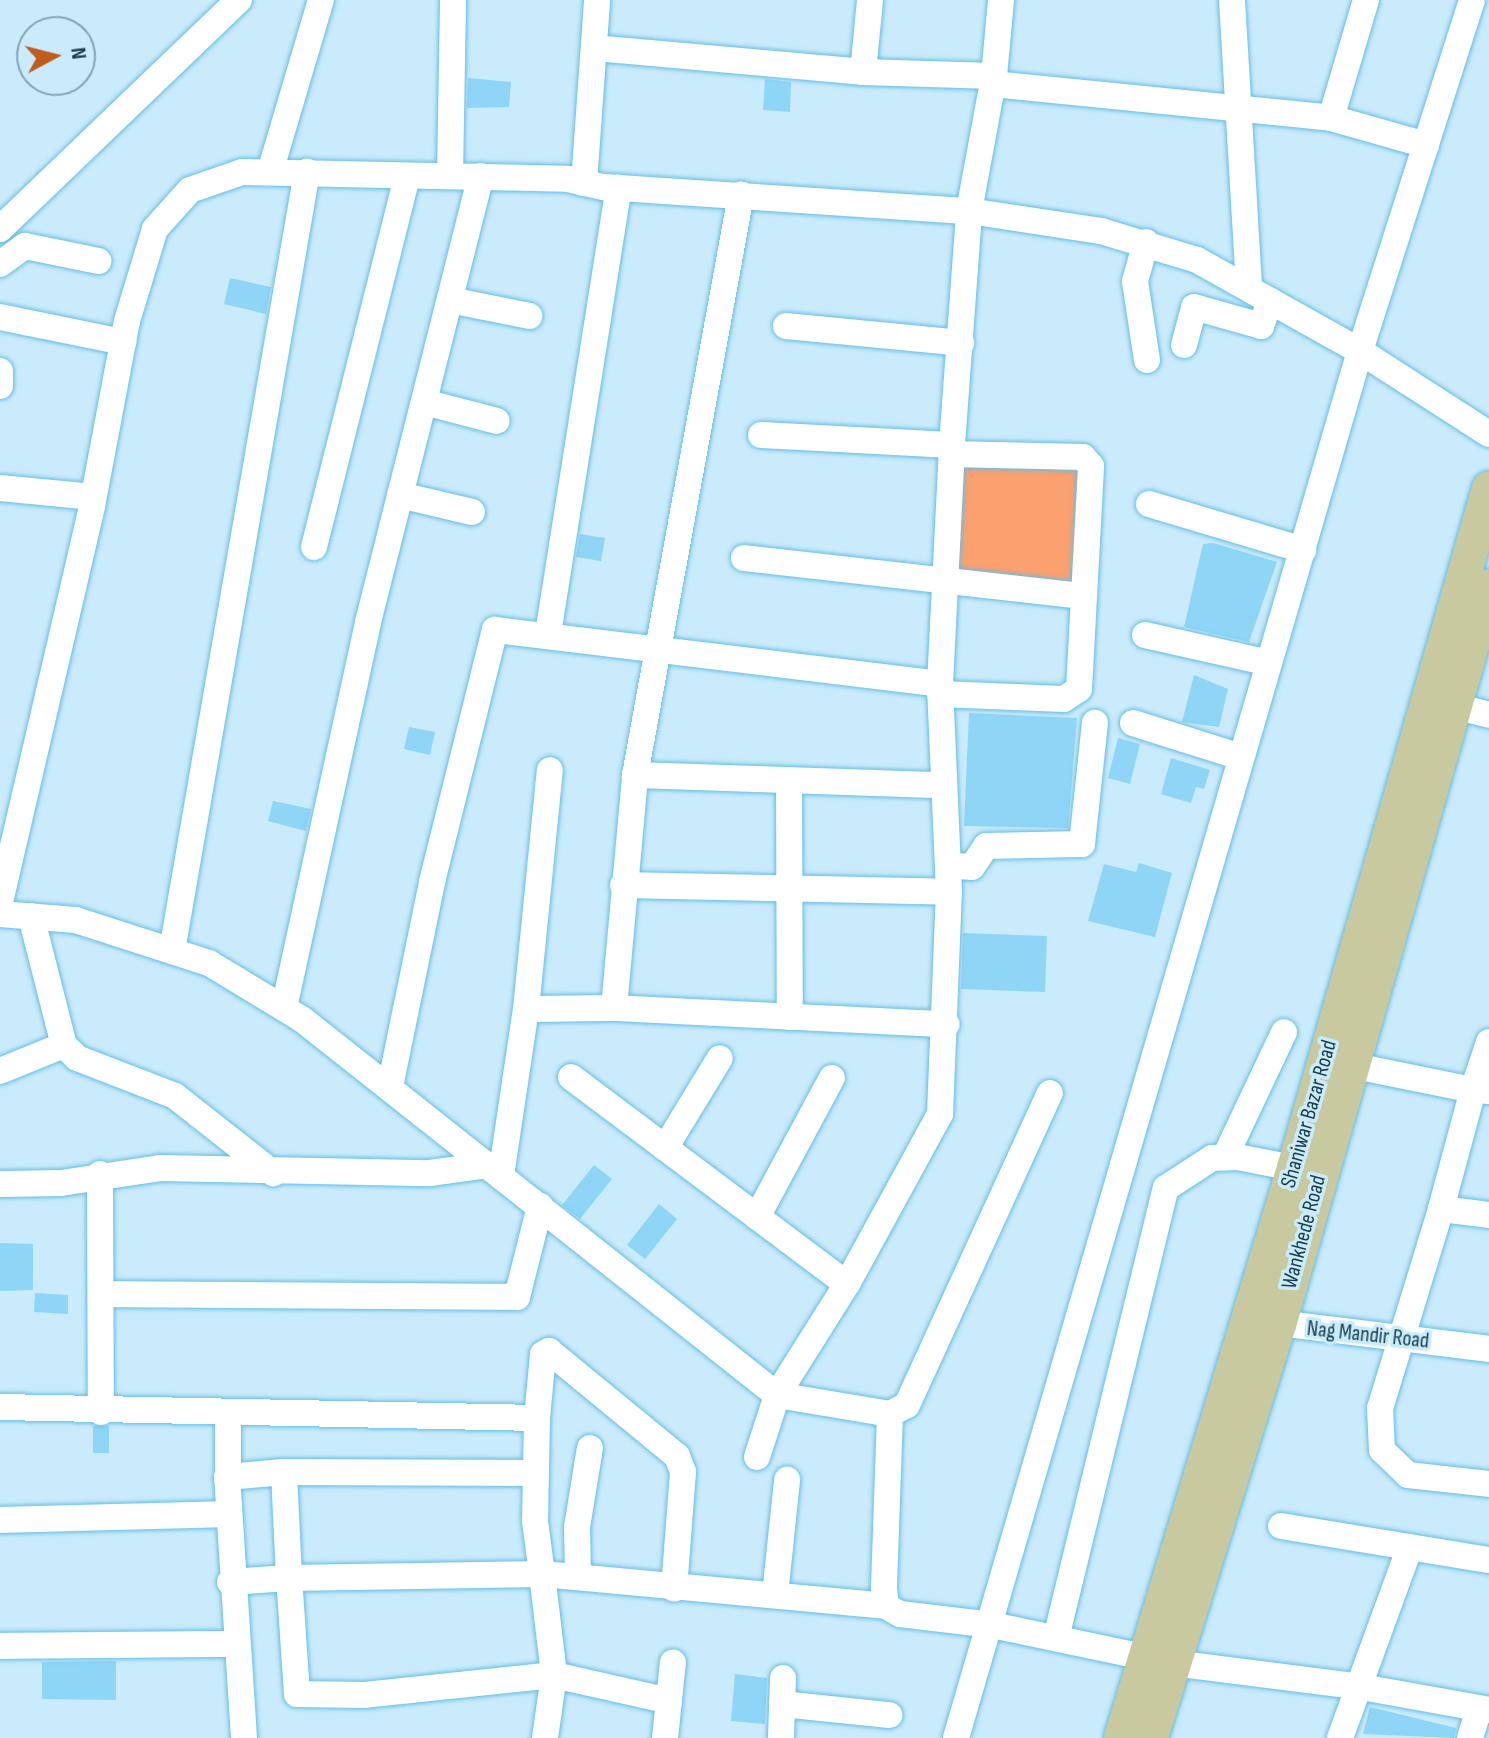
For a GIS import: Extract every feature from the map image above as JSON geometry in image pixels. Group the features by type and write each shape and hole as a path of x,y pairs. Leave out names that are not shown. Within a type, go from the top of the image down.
{"main road":[{"name":"Shaniwar Bazar Road","path":"1263,1321 1294,1168 1489,488"},
{"name":"Wankhede Road","path":"1151,1738 1159,1661 1263,1321 1350,1065 1489,586"},
{"path":"1121,1738 1159,1661"}],"street":[{"path":"0,229 239,0"},
{"path":"270,172 321,0"},
{"path":"450,175 453,0"},
{"path":"584,183 597,0"},
{"path":"863,72 870,0"},
{"path":"757,1457 777,1395 847,1284 940,1114 947,1024 948,879 940,689 952,449 969,211 994,80 1001,0"},
{"path":"1184,345 1194,307 1261,326 1238,109 1232,0"},
{"path":"1352,0 1355,36"},
{"path":"1331,118 1366,0"},
{"path":"956,1738 992,1625 1040,1440 1145,1098 1360,351 1472,0"},
{"path":"595,48 863,72 994,80 1331,118 1426,145"},
{"path":"0,902 94,497 123,342 155,229 190,190 242,172 481,176 969,211 1146,242 1197,260 1260,295 1360,351 1489,434"},
{"path":"172,951 307,172"},
{"path":"314,547 407,176"},
{"path":"284,1008 400,495 481,176"},
{"path":"548,634 619,188"},
{"path":"614,1008 635,775 741,195"},
{"path":"1146,242 1135,281 1147,360"},
{"path":"0,264 25,246 98,261"},
{"path":"450,300 529,316"},
{"path":"0,317 123,342"},
{"path":"786,326 961,343"},
{"path":"0,371 0,386"},
{"path":"424,402 497,421"},
{"path":"390,1087 491,634 501,629 548,634 940,689 1074,696 1079,689 1088,460 761,435"},
{"path":"0,488 94,497"},
{"path":"400,495 472,512"},
{"path":"1149,504 1303,550"},
{"path":"744,558 946,578 1084,596"},
{"path":"1145,635 1269,663"},
{"path":"1454,706 1489,715"},
{"path":"623,885 787,892 948,879 972,867 986,846 1082,844 1095,723"},
{"path":"1133,723 1241,757"},
{"path":"495,1170 526,1009 550,770"},
{"path":"635,775 944,785"},
{"path":"789,780 787,892 790,1017"},
{"path":"0,914 76,920 209,963 284,1008 390,1087 777,1395 890,1414 907,1405 1050,1093"},
{"path":"31,916 64,1045 77,1058 175,1096 273,1173"},
{"path":"526,1009 614,1008 947,1024"},
{"path":"1225,1157 1284,1032"},
{"path":"1489,1042 1481,1090 1380,1408 1382,1450 1408,1475 1489,1484"},
{"path":"0,1071 64,1045"},
{"path":"665,1148 720,1058"},
{"path":"1350,1065 1481,1090"},
{"path":"571,1077 847,1284"},
{"path":"757,1217 832,1078"},
{"path":"1056,1638 1159,1206 1176,1177 1212,1158 1225,1157 1294,1168"},
{"path":"0,1184 61,1183 100,1174 160,1168 273,1173 495,1170"},
{"path":"100,1174 101,1412"},
{"path":"102,1294 517,1297 540,1206"},
{"path":"1441,1209 1489,1215"},
{"name":"Nag Mandir Road","path":"1263,1321 1489,1349"},
{"path":"545,1738 554,1675 542,1574 536,1473 543,1354 549,1351 677,1456 683,1472 674,1589"},
{"path":"0,1407 101,1412 537,1418"},
{"path":"228,1414 230,1582 244,1738"},
{"path":"886,1606 890,1414"},
{"path":"578,1577 578,1513 590,1448"},
{"path":"228,1475 284,1472 536,1473"},
{"path":"284,1472 297,1694 365,1695 554,1675 669,1701"},
{"path":"775,1595 787,1480"},
{"path":"0,1520 228,1514"},
{"path":"1281,1526 1489,1560"},
{"path":"1340,1738 1356,1686 1410,1547"},
{"path":"230,1582 289,1578 542,1574 674,1589 886,1606 900,1614 992,1625 1159,1661 1356,1686 1484,1709 1470,1738"},
{"path":"0,1646 235,1644"},
{"path":"665,1738 673,1662"},
{"path":"781,1738 783,1691 889,1715"}],"shaded area":[{"path":"961,463 1079,463 1076,583 960,570 956,563"}],"building":[{"path":"468,78 511,82 509,107 467,108"},
{"path":"765,79 791,82 790,112 763,110"},
{"path":"230,278 271,287 266,314 224,304"},
{"path":"580,534 605,538 601,561 576,557"},
{"path":"1213,543 1277,562 1249,642 1184,627 1203,544"},
{"path":"1194,675 1228,689 1219,727 1182,722"},
{"path":"969,713 1077,718 1068,828 964,826"},
{"path":"409,727 435,732 430,755 404,749"},
{"path":"1118,738 1140,744 1130,784 1108,778"},
{"path":"1171,758 1210,770 1204,789 1196,787 1191,803 1161,794"},
{"path":"273,801 311,809 306,831 268,821"},
{"path":"1139,863 1172,873 1155,937 1088,921 1104,864 1136,872"},
{"path":"963,933 1047,936 1045,992 961,989"},
{"path":"594,1165 612,1179 580,1219 562,1205"},
{"path":"659,1204 677,1219 645,1259 627,1245"},
{"path":"0,1243 33,1244 33,1290 0,1291"},
{"path":"35,1293 68,1295 68,1314 34,1312"},
{"path":"93,1426 109,1426 109,1453 93,1453"},
{"path":"116,1661 116,1700 42,1699 42,1662"},
{"path":"735,1674 767,1678 765,1724 731,1721"},
{"path":"1370,1707 1456,1728 1454,1738 1363,1734"}]}
